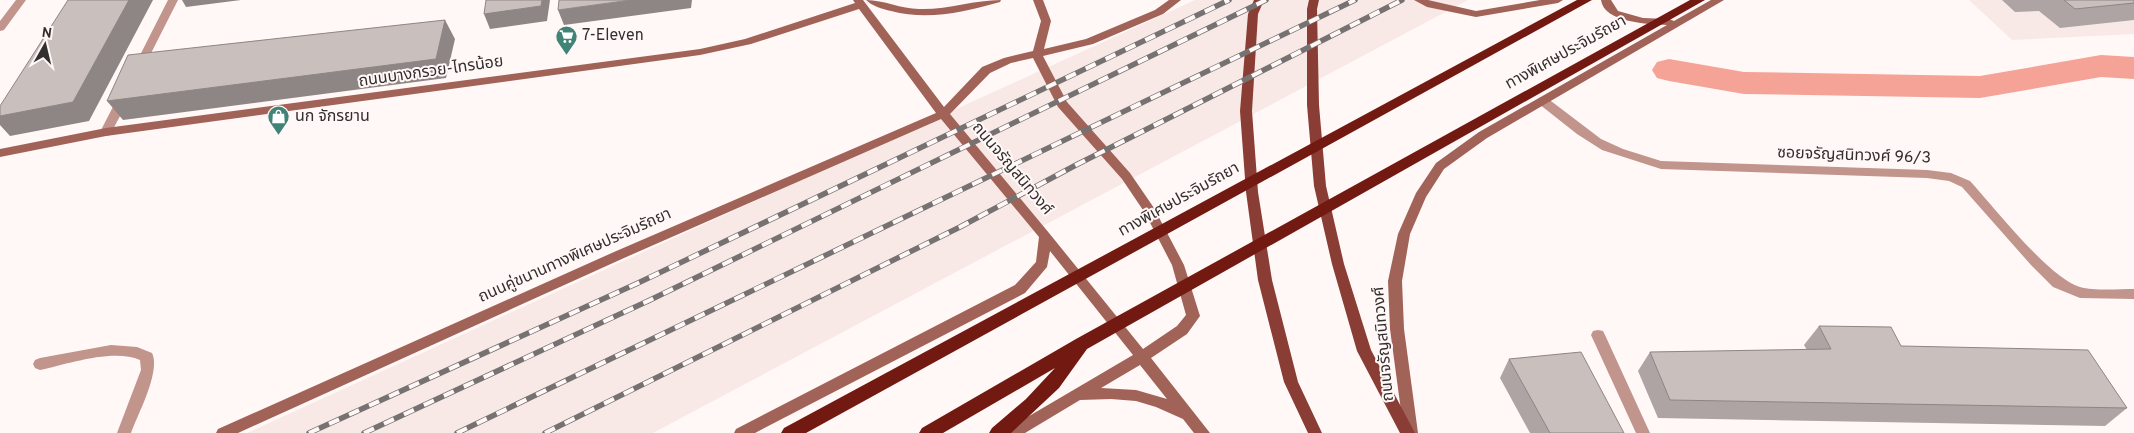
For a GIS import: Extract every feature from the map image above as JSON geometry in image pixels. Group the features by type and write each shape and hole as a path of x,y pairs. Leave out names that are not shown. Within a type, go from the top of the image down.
{"highway":[{"name":"ทางพิเศษประจิมรัถยา","path":"790,433 1586,0"},
{"name":"ทางพิเศษประจิมรัถยา","path":"928,433 1082,344 1699,0"},
{"path":"998,433 1049,389 1065,371 1082,344"}],"main road":[{"path":"864,2 897,10 936,13 996,0"},
{"path":"1012,433 1143,356 1182,330 1193,316 1178,265 1150,211 1126,176 1062,104 1037,55 1046,21 1038,0"},
{"path":"942,114 986,70 1008,60 1089,42 1159,12 1176,0"},
{"path":"1258,0 1253,14 1246,111 1252,192 1265,280 1289,373 1315,433"},
{"name":"ถนนจรัญสนิทวงศ์","path":"1314,0 1312,9 1313,105 1320,186 1338,264 1364,351 1409,433"},
{"path":"1419,0 1431,5 1476,14 1558,0"},
{"path":"1606,0 1606,3 1614,13 1643,21 1679,22"},
{"name":"ถนนจรัญสนิทวงศ์","path":"1409,433 1398,330 1395,281 1404,234 1420,196 1440,166 1483,135 1719,0"},
{"name":"ถนนจรัญสนิทวงศ์","path":"864,2 942,114 1045,236 1203,433"},
{"name":"ถนนบางกรวย-ไทรน้อย","path":"0,153 106,132 700,52 747,42 864,2"},
{"name":"ถนนคู่ขนานทางพิเศษประจิมรัถยา","path":"223,433 619,255 942,114"},
{"path":"741,433 1020,289 1042,264 1045,236"},
{"path":"1078,395 1109,392 1136,394 1161,401 1190,415"}],"street":[{"path":"0,28 21,0"},
{"path":"106,132 173,0"},
{"name":"ซอยจรัญสนิทวงศ์ 96/3","path":"1543,101 1580,131 1605,146 1621,153 1661,164 1927,174 1951,177 1966,184 2036,262 2058,283 2080,293 2134,294"},
{"path":"1598,335 1643,433"},
{"path":"40,364 121,349 139,351 147,357 148,370 124,433"}],"shaded area":[{"path":"1195,0 1468,0 653,433 247,433"},
{"path":"1969,0 2134,0 2134,34 2012,40"}],"building":[{"path":"68,0 129,0 73,102 0,116 0,106"},
{"path":"486,0 542,0 541,6 484,14"},
{"path":"559,0 631,0 558,10"},
{"path":"2064,0 2134,0 2134,3 2075,9"},
{"path":"445,20 436,59 107,101 128,55"},
{"path":"1819,326 1891,327 1901,346 2088,350 2127,408 1670,400 1650,352 1831,349"},
{"path":"1581,352 1624,433 1550,433 1509,359"}],"waterway":[{"path":"1669,70 1744,83 1980,87 2101,66 2134,68"}],"railway":[{"path":"309,433 638,283 1229,0"},
{"path":"364,433 648,301 1266,0"},
{"path":"457,433 1355,0"},
{"path":"545,433 960,227 1076,165 1402,0"}],"place":[{"name":"7-Eleven","path":"566,55"},
{"name":"นก จักรยาน","path":"279,136"}]}
